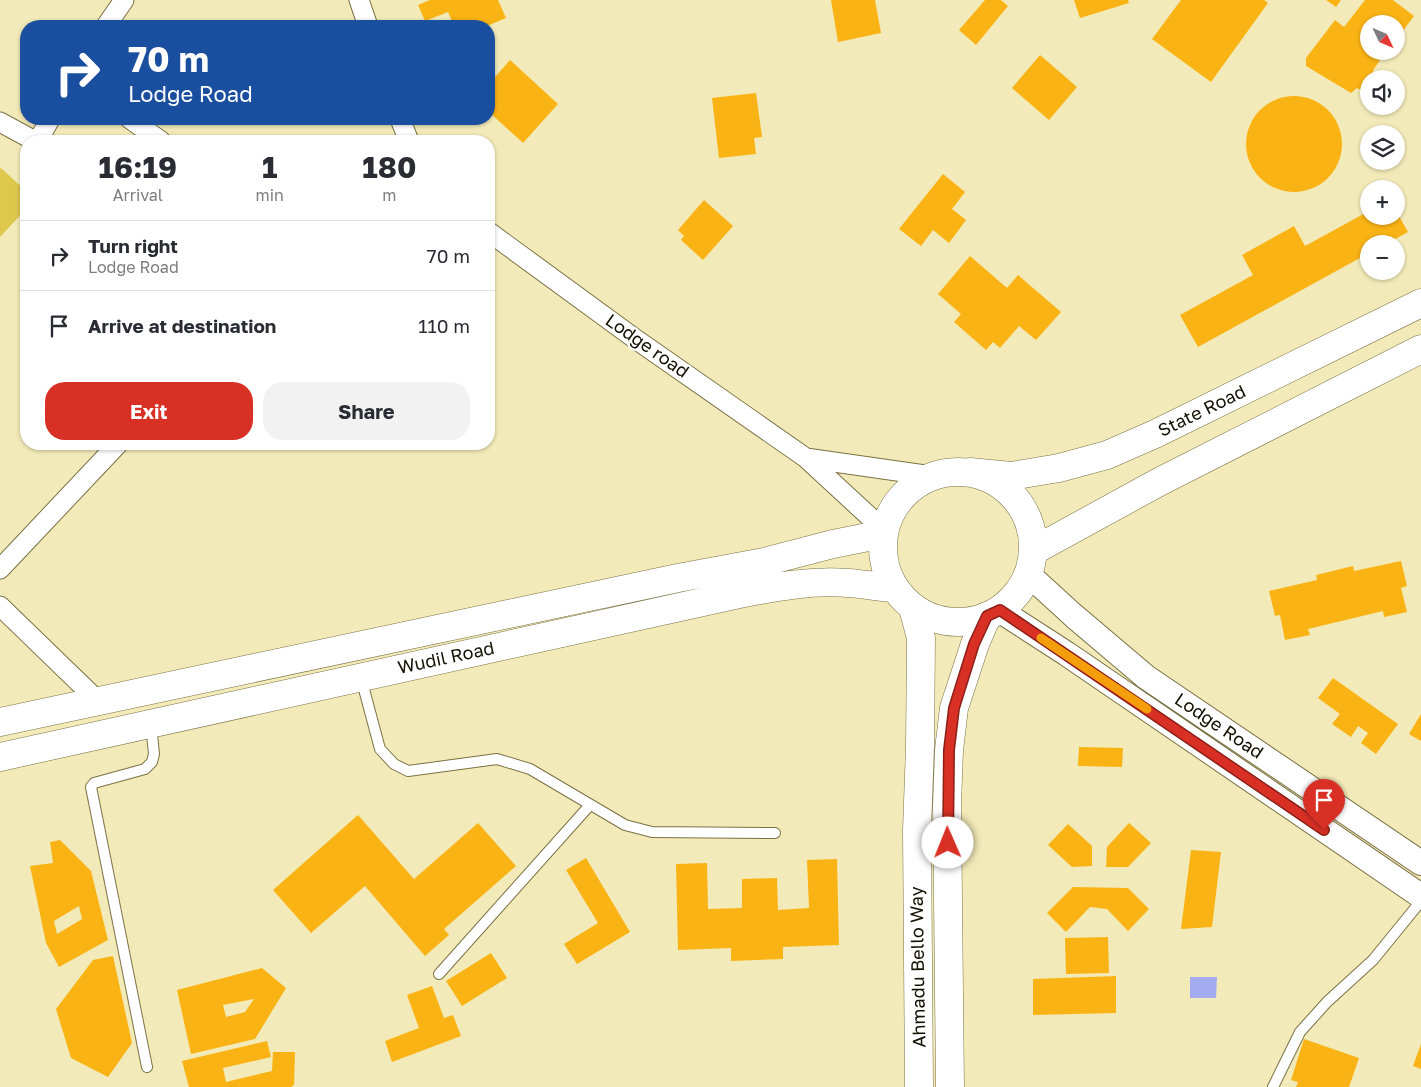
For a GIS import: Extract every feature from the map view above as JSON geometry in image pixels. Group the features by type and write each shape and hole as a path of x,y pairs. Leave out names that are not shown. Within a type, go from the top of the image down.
{"main road":[{"name":"State Road","path":"970,472 1011,476 1059,468 1107,455 1155,434 1421,303"},
{"path":"1031,562 1159,482 1421,349"},
{"path":"970,472 992,479 1010,492 1019,503 1032,529 1031,562 1016,594 993,613 962,622 936,620 913,608 895,588 884,563 884,531 895,506 912,488 932,476 970,472"},
{"name":"Wudil Road","path":"0,722 668,580 764,562 884,531"},
{"name":"Wudil Road","path":"0,757 786,585 847,583 895,588"},
{"name":"Ahmadu Bello Way","path":"913,608 921,638 921,718 916,830 919,1087"},
{"name":"Ahmadu Bello Way","path":"950,1087 947,805 949,750 954,708 974,644 993,613"},
{"path":"107,700 122,730"}],"street":[{"path":"110,20 124,0"},
{"path":"359,0 366,20"},
{"path":"0,122 25,135"},
{"path":"138,125 153,135"},
{"name":"Lodge road","path":"495,236 634,338 806,458 884,531"},
{"path":"0,569 112,450"},
{"path":"806,458 932,476"},
{"name":"Lodge Road","path":"1031,562 1074,616 1146,677 1421,863"},
{"path":"0,606 107,700"},
{"name":"Lodge Road","path":"993,613 1067,654 1421,896"}],"lane":[{"path":"360,677 380,748 394,764 408,772 497,759 530,769 625,825 652,832 775,833"},
{"path":"147,1067 90,787 94,783 145,769 152,762 154,754 151,723"},
{"path":"439,974 590,805"},
{"path":"1273,1087 1300,1032 1327,1002 1373,960 1421,901"}],"shaded area":[{"path":"0,168 20,186 20,215 0,237"}],"water":[{"path":"1190,977 1217,977 1216,998 1190,998"}],"building":[{"path":"430,0 498,0 506,18 495,23 495,20 451,20 448,12 425,20 418,5"},
{"path":"831,0 875,0 881,33 838,42"},
{"path":"985,0 1001,0 1008,6 976,45 959,30"},
{"path":"1074,0 1128,0 1129,3 1080,18"},
{"path":"1181,0 1264,0 1268,3 1211,82 1152,39"},
{"path":"1326,0 1341,0 1336,7"},
{"path":"1365,0 1393,0 1414,16 1405,28 1405,15 1360,15 1360,60 1380,60 1373,70 1360,70 1360,90 1357,88 1351,93 1306,66 1306,58 1335,20 1344,27"},
{"path":"1040,55 1077,87 1049,120 1012,88"},
{"path":"510,60 558,104 523,143 495,117 495,77"},
{"path":"756,93 762,137 754,138 756,154 719,158 712,98"},
{"path":"1294,96 1312,100 1328,110 1338,126 1342,144 1338,162 1328,178 1312,188 1294,192 1276,188 1260,178 1250,162 1246,144 1250,126 1260,110 1276,100"},
{"path":"943,174 965,192 952,209 966,220 949,243 933,230 921,246 899,229"},
{"path":"704,200 733,226 703,260 681,240 684,236 678,230"},
{"path":"1360,216 1360,225 1404,225 1408,232 1402,235 1360,235 1360,258 1198,347 1180,315 1253,275 1242,255 1294,226 1305,246"},
{"path":"970,256 1007,288 1018,275 1061,312 1036,340 1019,326 1000,348 993,342 986,350 954,322 961,314 938,294"},
{"path":"1401,561 1407,586 1401,588 1407,612 1384,617 1383,611 1308,629 1310,635 1285,640 1280,615 1275,616 1269,591 1317,580 1316,575 1353,566 1354,571"},
{"path":"1333,678 1398,724 1376,754 1361,743 1368,733 1358,726 1351,737 1332,724 1340,714 1318,698"},
{"path":"1421,714 1421,741 1409,734"},
{"path":"1079,747 1123,748 1122,767 1078,766"},
{"path":"358,815 414,879 478,823 516,866 444,929 449,935 425,956 365,886 311,933 273,890"},
{"path":"1129,823 1151,843 1128,867 1106,867 1107,847"},
{"path":"1068,824 1092,846 1092,866 1072,867 1048,845"},
{"path":"60,840 91,871 108,940 59,967 46,943 30,866 53,863 50,842","holes":["79,906 82,919 57,934 54,921"]},
{"path":"1191,850 1221,852 1212,927 1181,929"},
{"path":"586,858 630,932 577,964 564,944 598,923 566,870"},
{"path":"837,859 839,945 783,947 783,959 731,961 731,948 678,950 676,864 707,863 708,909 742,908 742,879 777,878 778,910 809,908 807,860"},
{"path":"1073,887 1128,888 1149,909 1128,931 1107,909 1090,907 1066,932 1047,913"},
{"path":"1108,937 1109,973 1066,974 1065,938"},
{"path":"491,953 507,978 462,1006 446,981"},
{"path":"113,956 132,1043 108,1077 71,1058 56,1009 93,960"},
{"path":"262,968 286,988 255,1039 191,1054 177,990","holes":["254,999 245,1012 226,1017 223,1005"]},
{"path":"1116,976 1116,1013 1033,1015 1033,979"},
{"path":"432,986 444,1018 453,1015 461,1036 392,1062 385,1041 419,1028 407,995"},
{"path":"1304,1039 1359,1058 1349,1087 1296,1087 1298,1082 1291,1080"},
{"path":"267,1041 271,1057 223,1068 226,1082 272,1071 273,1052 295,1052 294,1085 291,1087 189,1087 182,1061"},
{"path":"1421,1044 1421,1069 1413,1066"}],"slow traffic":[{"path":"1041,638 1147,709"}],"route":[{"path":"948,843 949,750 954,708 974,644 987,616 1000,610 1324,830"}]}
